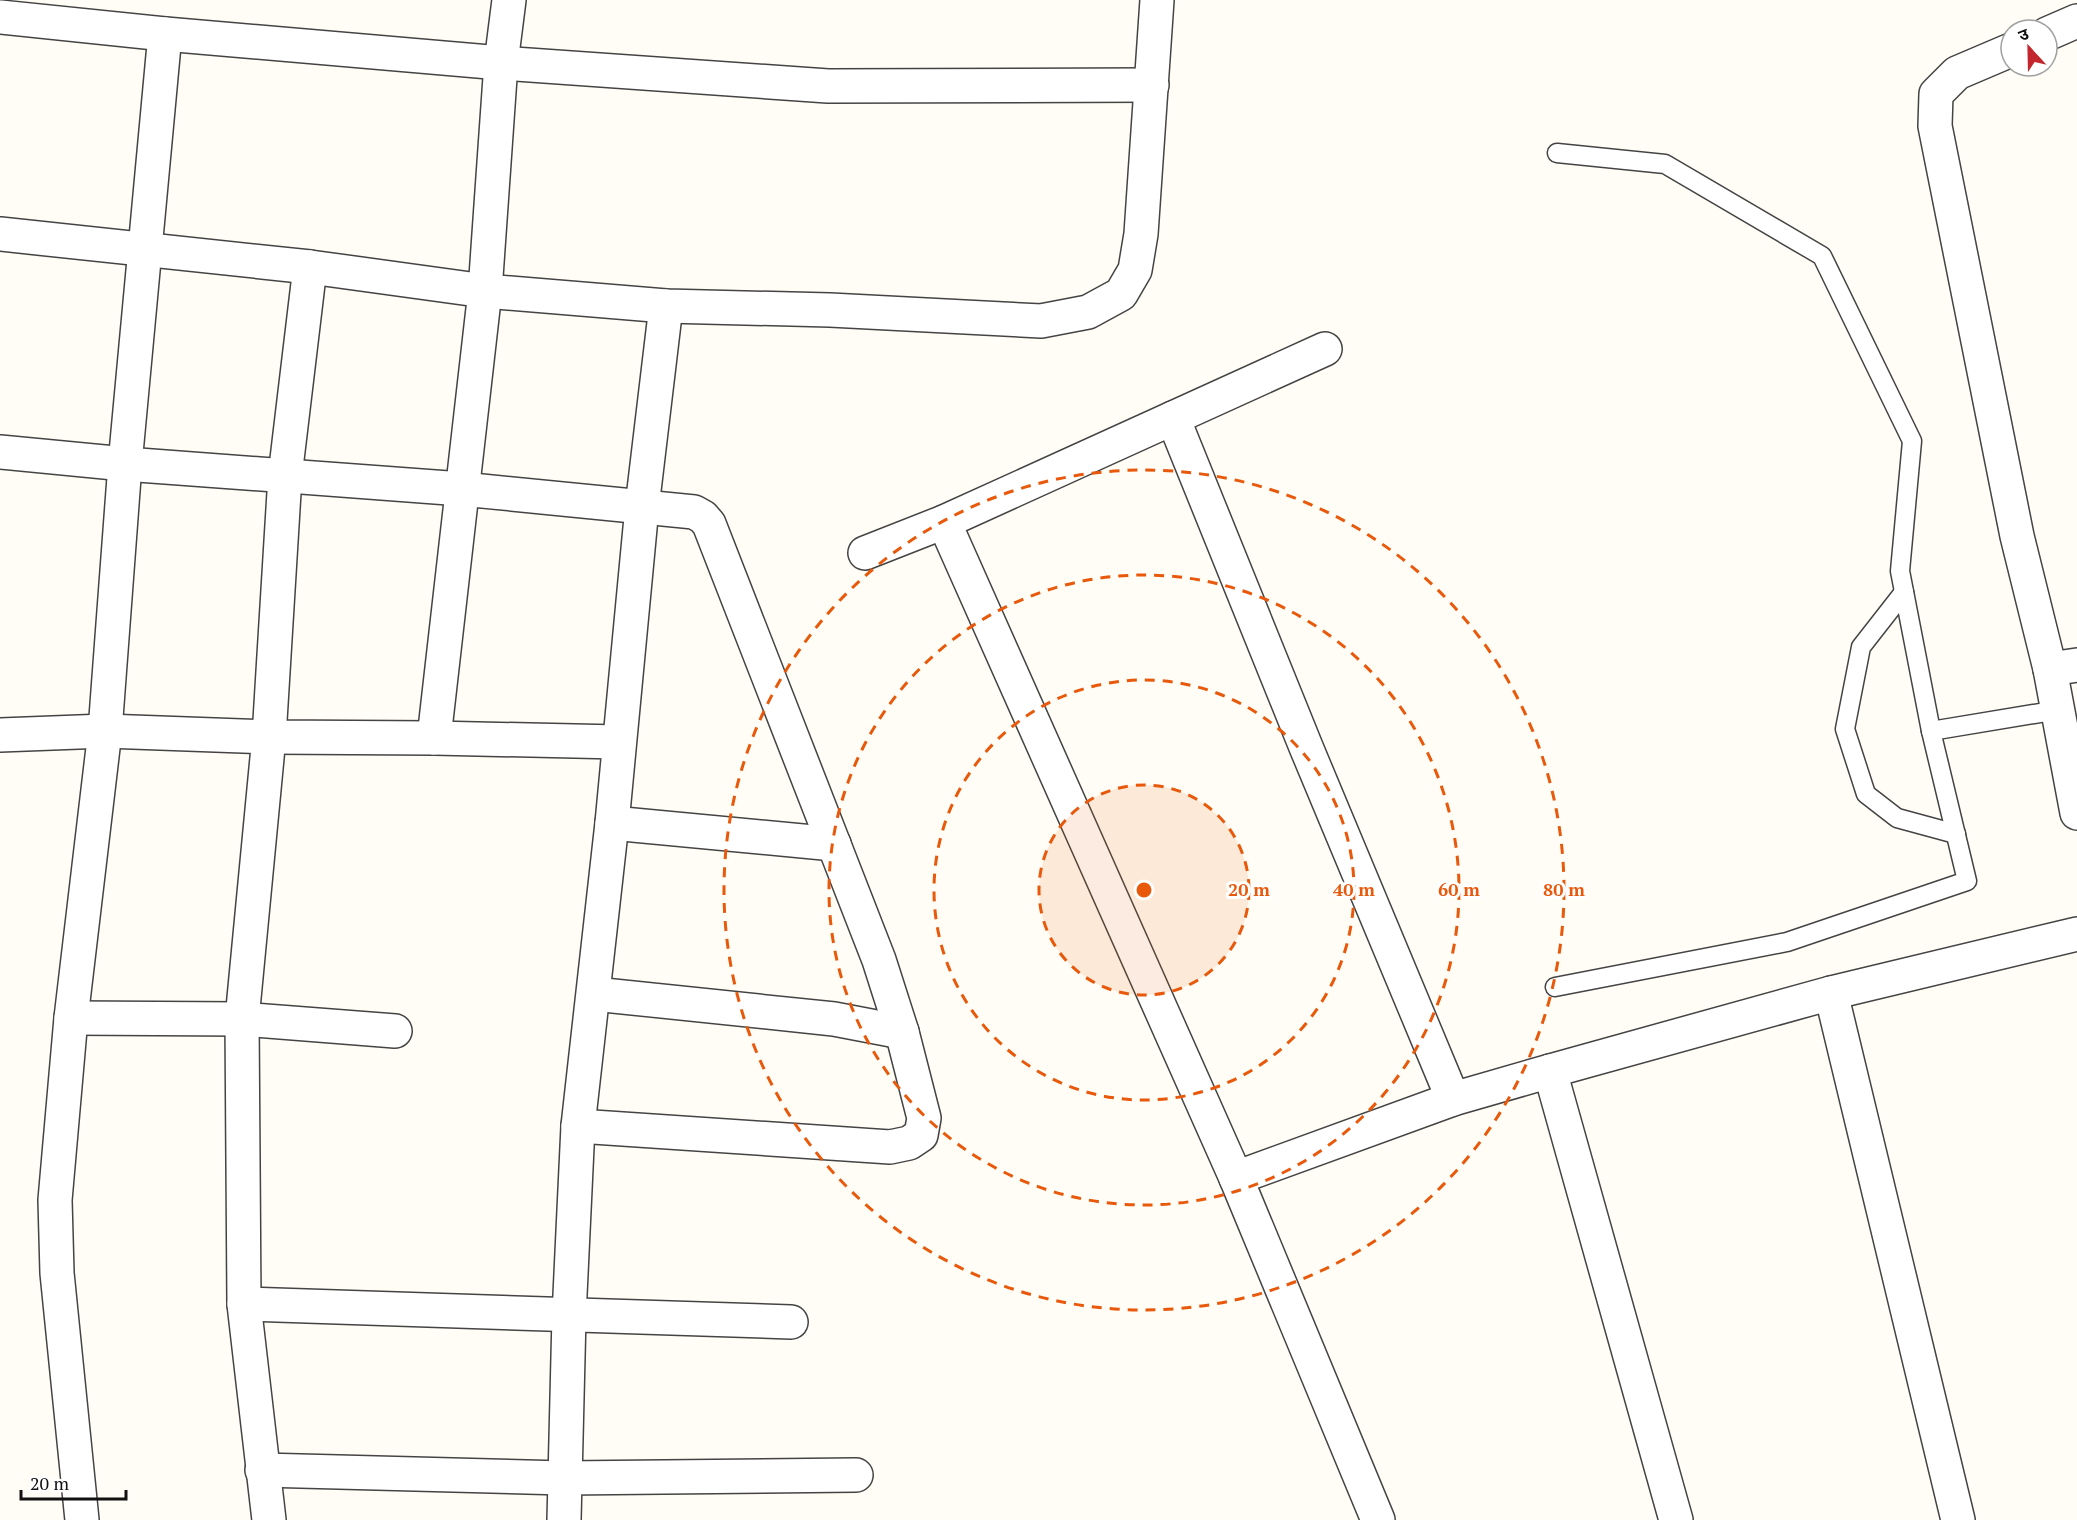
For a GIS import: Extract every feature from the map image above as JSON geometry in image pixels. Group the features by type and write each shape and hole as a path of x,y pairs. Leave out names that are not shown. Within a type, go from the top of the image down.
{"street":[{"path":"434,738 485,291 501,63 508,0"},
{"path":"0,234 310,267 485,291 666,306 830,310 1041,321 1088,312 1121,294 1136,270 1141,234 1157,0"},
{"path":"2059,29 2077,21"},
{"path":"1,26 165,34 501,63 828,86 1152,85"},
{"path":"82,1520 57,1273 55,1200 71,1018 105,731 125,464 165,34"},
{"path":"1999,55 1957,73 1936,94 1935,126 2017,536 2063,667 2058,710 2077,813"},
{"path":"269,1520 244,1304 242,1019 269,737 285,476 310,267"},
{"path":"564,1520 569,1316 578,1125 612,823 642,507 666,306"},
{"path":"865,553 944,522 1325,349"},
{"path":"1173,418 1453,1099"},
{"path":"0,452 125,464 462,489 694,512 703,517 709,524 879,960 902,1032 924,1118 921,1135 909,1143 890,1147 578,1125"},
{"path":"944,522 1236,1178 1378,1520"},
{"path":"0,735 105,731 269,737 619,742"},
{"path":"612,823 834,844"},
{"path":"1236,1178 1453,1099 1831,993 2077,934"},
{"path":"1831,993 1958,1520"},
{"path":"594,994 834,1019 902,1032"},
{"path":"71,1018 242,1019 395,1031"},
{"path":"1550,1071 1676,1520"},
{"path":"244,1304 791,1322"},
{"path":"262,1470 564,1478 856,1475"}],"lane":[{"path":"1555,987 1787,942 1967,881 1931,731 1900,571 1912,441 1822,256 1665,164 1557,153"},
{"path":"1904,592 1861,647 1845,729 1866,794 1897,818 1956,834"},
{"path":"1931,731 2058,710"}]}
